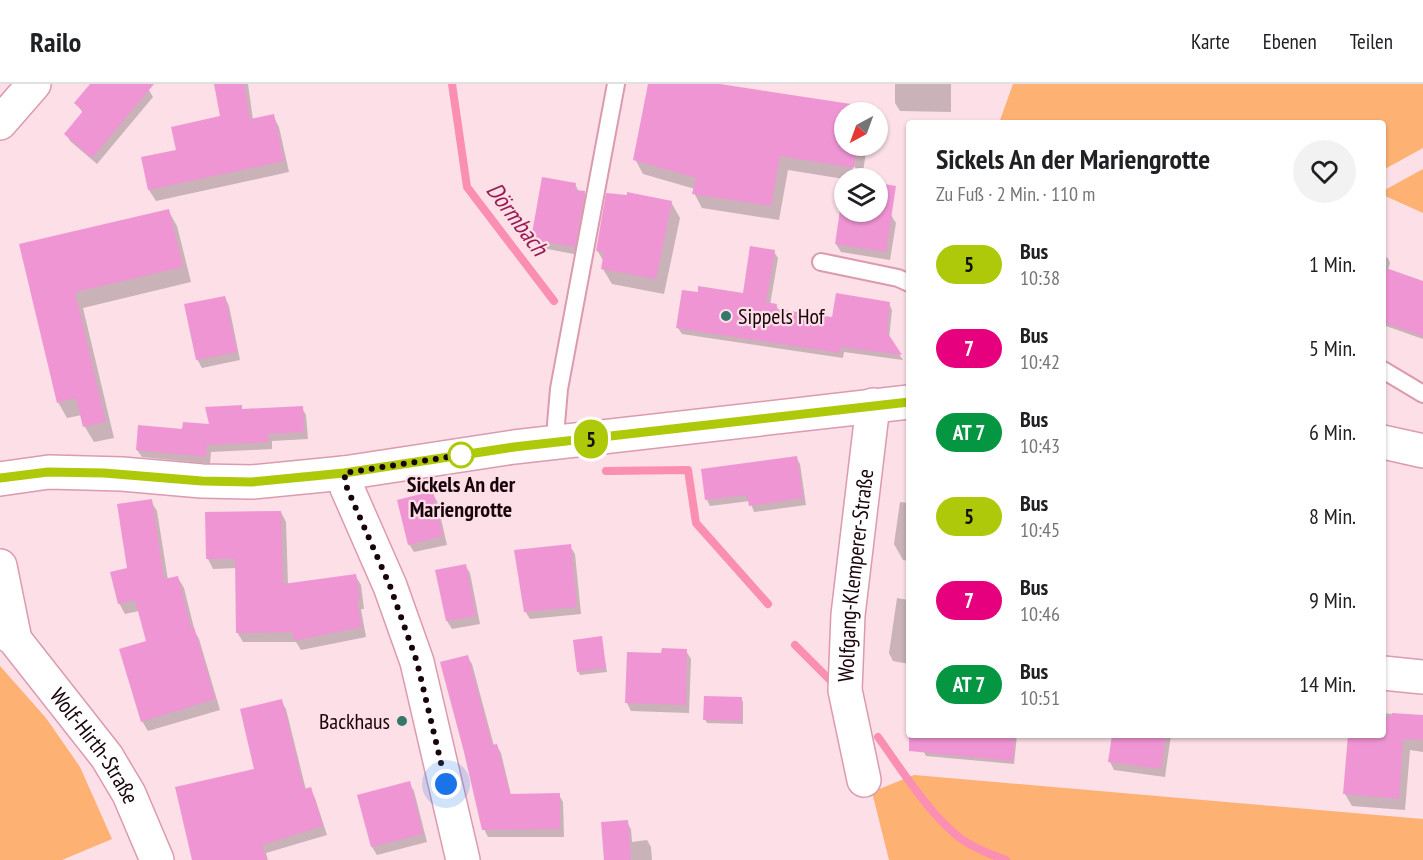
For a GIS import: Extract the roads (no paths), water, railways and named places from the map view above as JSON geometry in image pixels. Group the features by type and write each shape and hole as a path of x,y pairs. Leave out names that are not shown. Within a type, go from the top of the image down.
{"street":[{"path":"0,123 34,84"},
{"path":"0,478 48,472 252,482 344,473 514,447 906,402"},
{"name":"Wolfgang-Klemperer-Straße","path":"864,780 845,690 848,615 873,405"},
{"path":"1386,443 1423,451"},
{"path":"344,473 347,488 390,586 417,662 463,860"},
{"name":"Wolf-Hirth-Straße","path":"0,566 8,634 107,757 129,794 157,860"},
{"path":"1386,674 1423,677"}],"lane":[{"path":"560,443 556,424 559,389 616,84"},
{"path":"821,262 906,282"},
{"path":"1386,372 1423,394"}],"waterway":[{"name":"Dörmbach","path":"452,84 467,187 554,301"},
{"name":"Dörmbach","path":"606,471 688,470 696,523 768,604"},
{"name":"Dörmbach","path":"795,645 832,682"},
{"name":"Dörmbach","path":"878,737 916,790 948,828 971,845 1006,860"}],"place":[{"name":"Sippels Hof","path":"726,316"},
{"name":"Sickels An der Mariengrotte","path":"461,455"},
{"name":"Backhaus","path":"402,721"}]}
